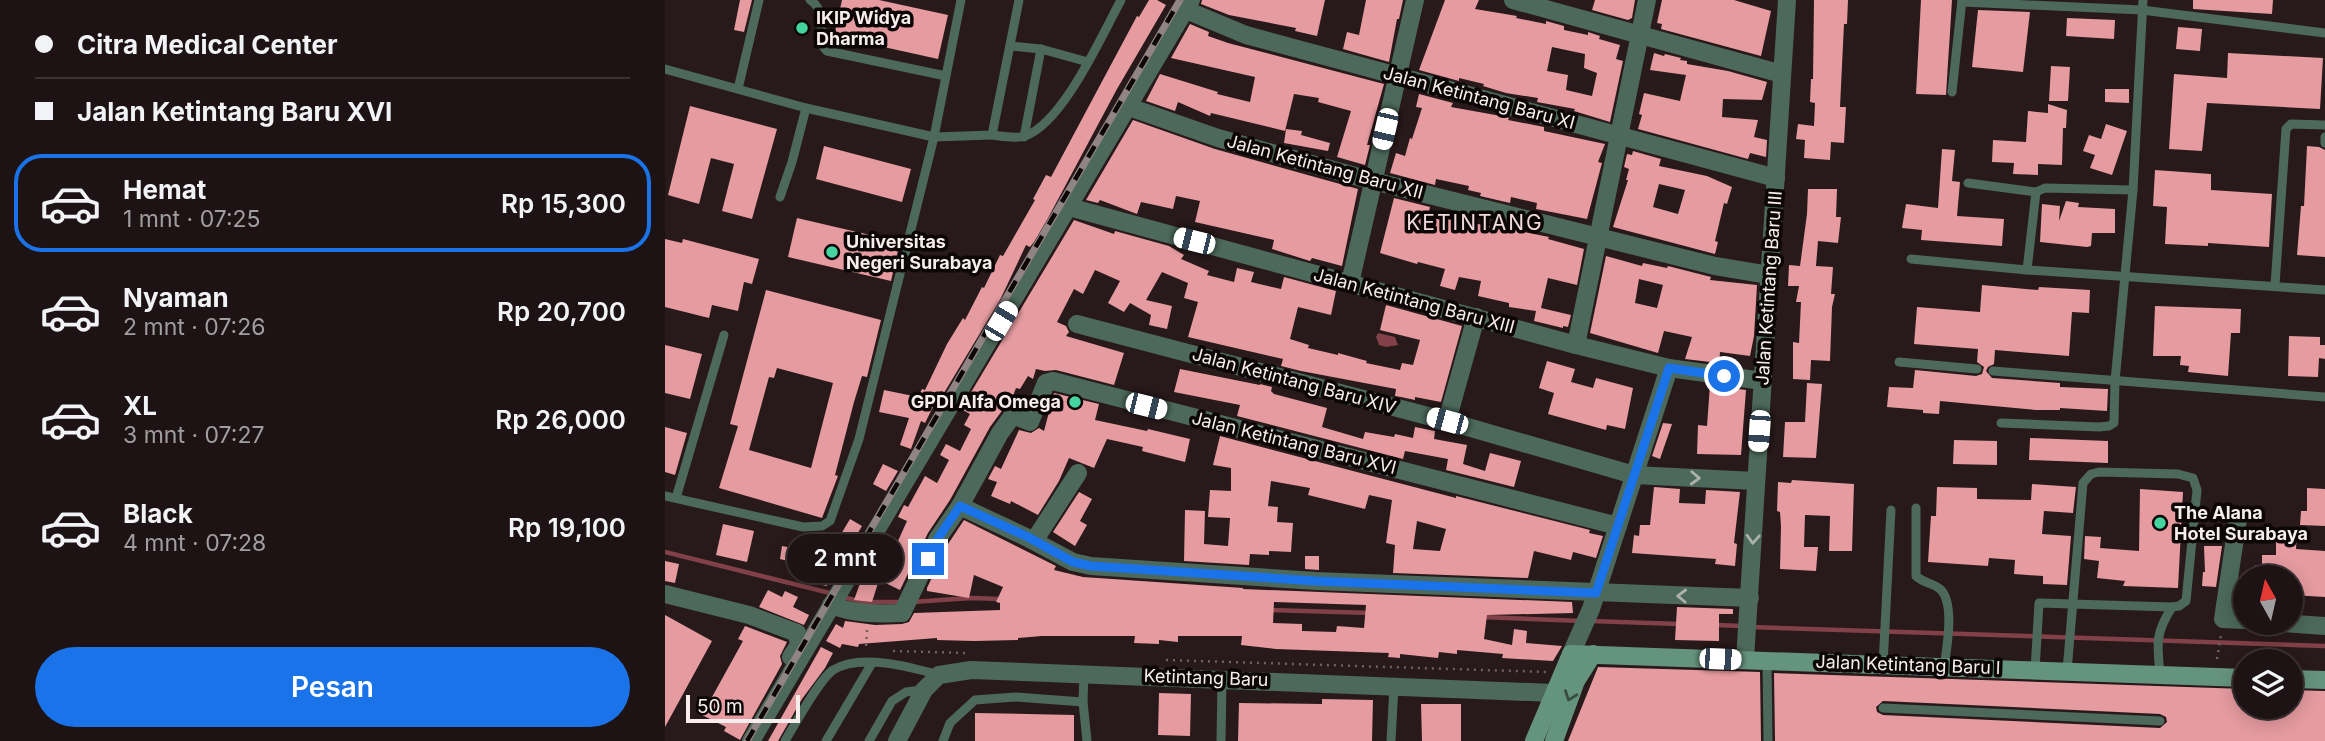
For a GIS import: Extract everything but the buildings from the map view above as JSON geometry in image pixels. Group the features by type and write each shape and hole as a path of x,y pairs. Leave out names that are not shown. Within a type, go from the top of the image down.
{"street":[{"path":"1350,283 1415,0"},
{"path":"1513,0 1782,74"},
{"path":"1576,345 1647,0"},
{"name":"Jalan Ketintang Baru III","path":"1745,659 1787,0"},
{"path":"751,741 1189,5"},
{"name":"Jalan Ketintang Baru XI","path":"1189,5 1246,35 1776,178"},
{"name":"Jalan Ketintang Baru XII","path":"1129,107 1218,138 1373,181 1715,266 1769,275"},
{"name":"Jalan Ketintang Baru XIII","path":"1069,207 1576,345 1669,368 1763,381"},
{"path":"1447,421 1476,317"},
{"name":"Jalan Ketintang Baru XIV","path":"1077,324 1447,421 1634,475 1756,481"},
{"path":"1534,741 1593,601 1669,368"},
{"name":"Jalan Ketintang Baru XVI","path":"869,613 905,606 938,538 960,506 1000,433 1013,415 1030,422 1046,383 1053,381 1618,526"},
{"path":"1034,541 1078,473"},
{"path":"960,506 1073,562 1091,566 1593,601 1750,605"},
{"path":"2233,620 2223,619 2238,518"},
{"path":"665,593 749,615 799,636 799,645 741,741"},
{"path":"833,601 839,609 869,613"},
{"path":"2303,624 2325,626"},
{"name":"Jalan Ketintang Baru I","path":"1574,648 1593,654 2233,677"},
{"path":"1554,741 1576,681 1593,654"},
{"name":"Ketintang Baru","path":"939,675 971,670 1553,693"},
{"path":"897,741 924,690 939,675"},
{"path":"2303,679 2325,680"}],"lane":[{"path":"738,89 759,0"},
{"path":"810,0 819,8 822,18 820,43 827,51 946,76"},
{"path":"665,496 803,527 822,526 830,521 859,439 934,137 961,0"},
{"path":"992,135 1019,0"},
{"path":"665,69 806,108 934,137 1024,137 1047,120 1068,96 1121,0"},
{"path":"1952,92 1962,1 2143,5 2325,33"},
{"path":"2001,423 2109,426 2114,423 2115,381 2133,190 2143,5"},
{"path":"1010,46 1041,48 1088,62"},
{"path":"1024,137 1041,48"},
{"path":"780,197 806,108"},
{"path":"2275,285 2286,129 2291,124 2325,125"},
{"path":"2325,137 2325,143"},
{"path":"1968,183 2036,191 2045,188 2133,190"},
{"path":"2027,270 2036,191"},
{"path":"1911,259 2027,270 2325,290"},
{"path":"676,498 723,335"},
{"path":"1899,362 1977,369"},
{"path":"1993,371 2325,397"},
{"path":"2035,670 2039,603 2072,604 2172,607 2183,604 2187,599 2197,490 2193,478 2178,474 2099,472 2086,478 2083,483 2072,604 2067,671"},
{"path":"1916,508 1916,576 1921,582 1939,588 1948,603 1944,667"},
{"path":"1883,664 1891,510"},
{"path":"2160,674 2160,626 2172,607"},
{"path":"1767,660 1768,741"},
{"path":"826,741 871,663"},
{"path":"785,741 832,671 846,665 871,663 914,668 939,675"},
{"path":"1084,674 1083,702 1087,741"},
{"path":"1221,741 1222,679"},
{"path":"1391,741 1394,686"},
{"path":"869,741 892,701 906,692 924,690"},
{"path":"943,741 950,723 975,699 1015,697 1083,702"},
{"path":"1883,708 2159,721"}],"path":[{"path":"869,613 866,648 878,650"},
{"path":"2218,650 2220,636"},
{"path":"891,651 974,653"},
{"path":"1156,660 1561,673"}],"shaded area":[{"path":"1378,333 1395,337 1398,345 1379,345 1376,337"}],"waterway":[{"path":"665,552 834,594"},
{"path":"842,597 865,602 903,602"},
{"path":"912,602 1001,599"},
{"path":"1268,610 1371,613"},
{"path":"1482,617 1581,621"},
{"path":"1590,621 1679,624"},
{"path":"1716,625 1742,626"},
{"path":"1751,627 2325,646"}],"railway":[{"path":"747,741 1180,0"}],"place":[{"name":"IKIP Widya Dharma","path":"802,28"},
{"name":"Universitas Negeri Surabaya","path":"832,252"},
{"name":"GPDI Alfa Omega","path":"1075,402"},
{"name":"The Alana Hotel Surabaya","path":"2160,523"}],"district":[{"name":"KETINTANG","path":"1475,223"}],"route":[{"path":"928,559 938,538 960,506 1028,537 1073,562 1091,566 1316,581 1596,593 1669,368 1724,376"}]}
